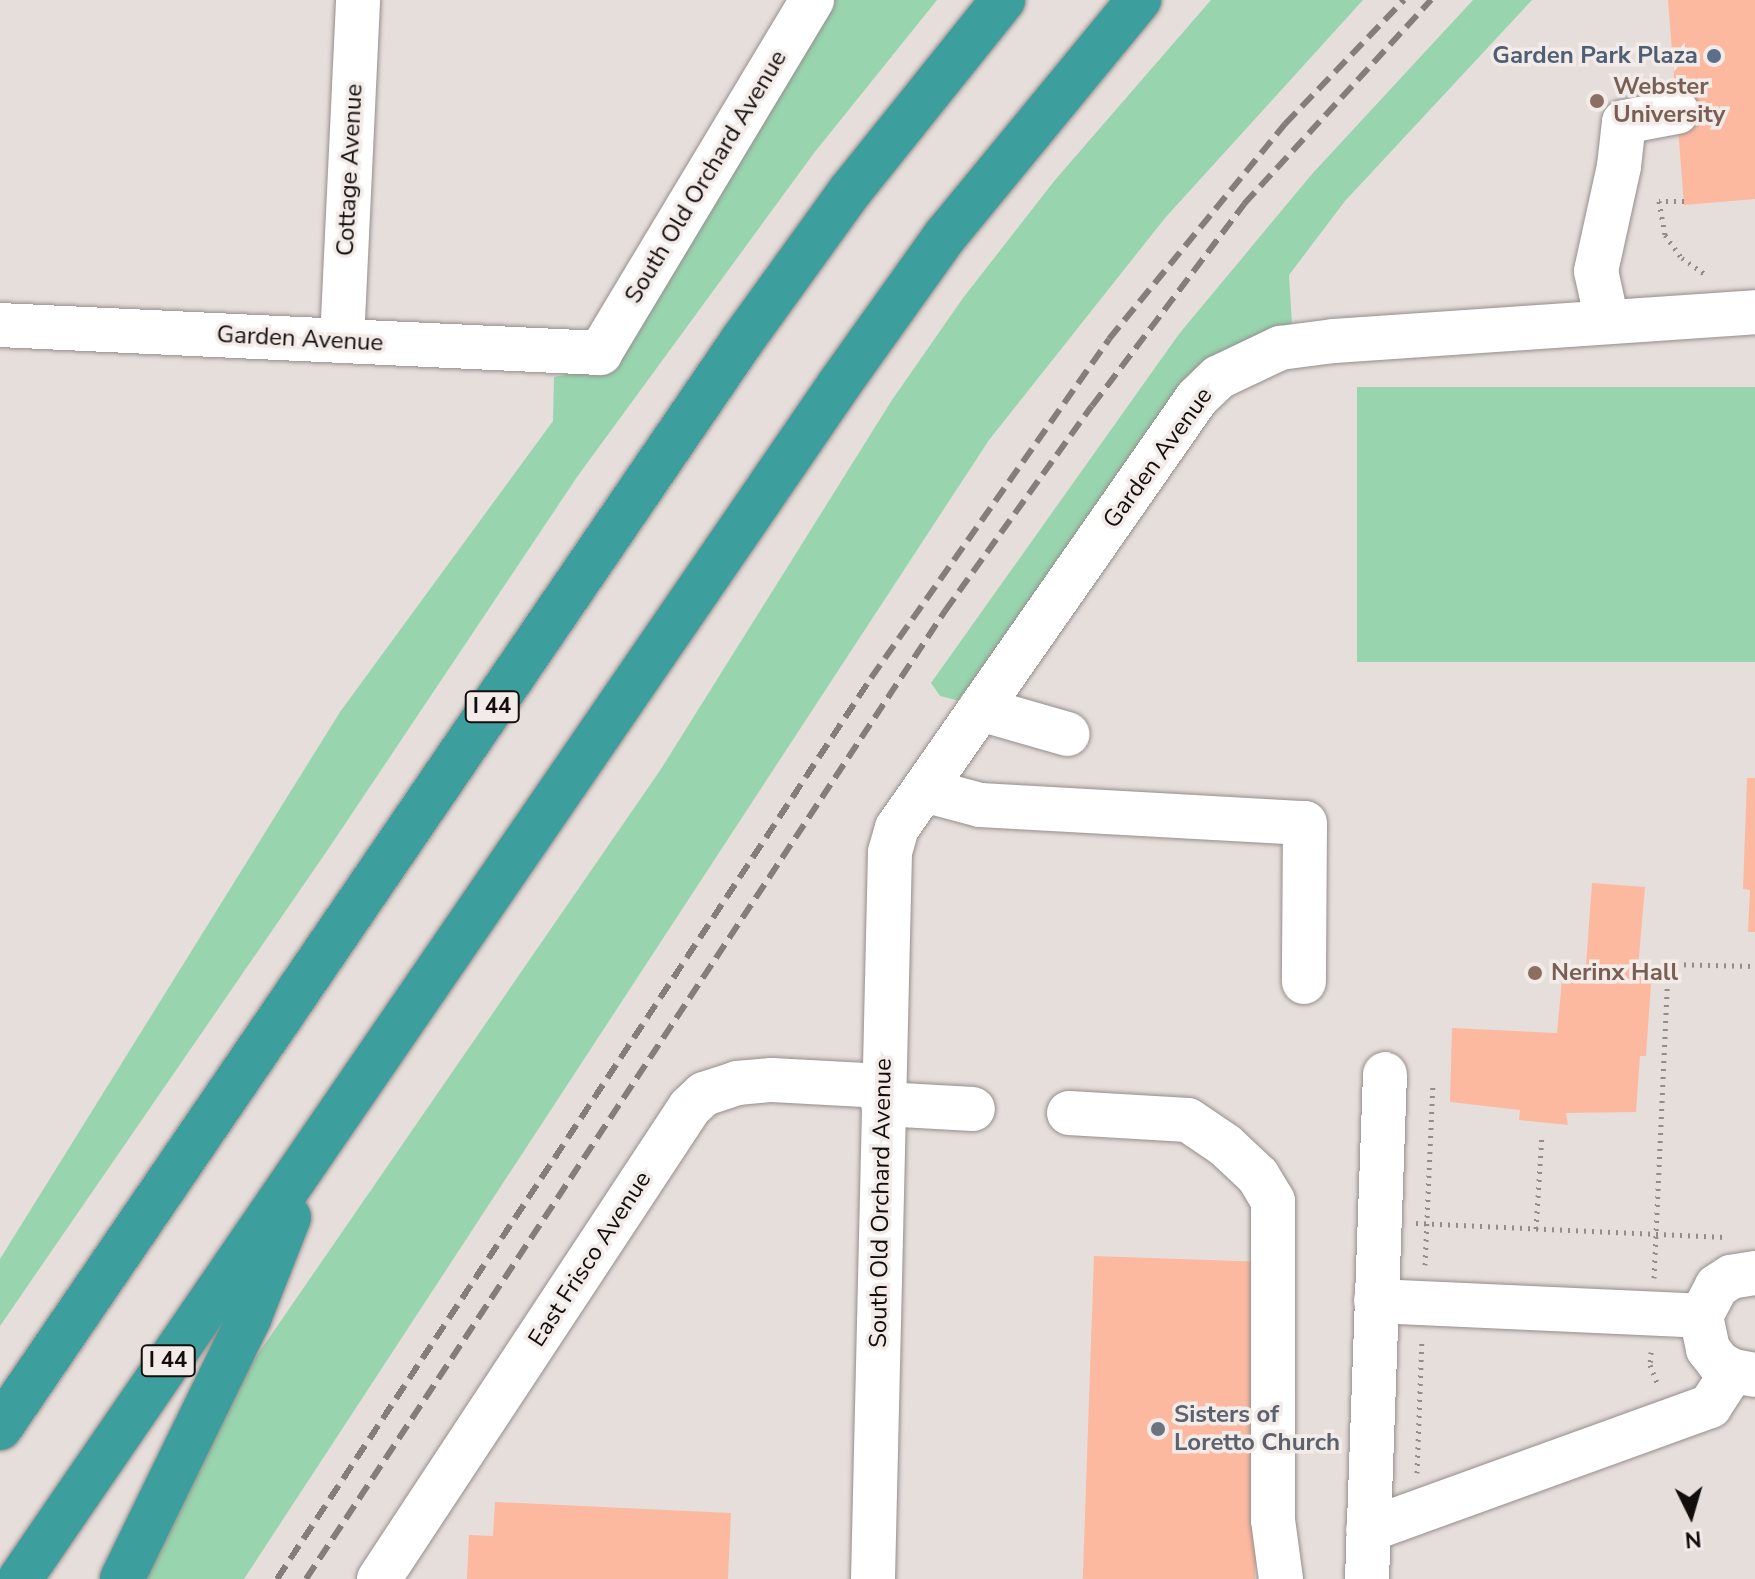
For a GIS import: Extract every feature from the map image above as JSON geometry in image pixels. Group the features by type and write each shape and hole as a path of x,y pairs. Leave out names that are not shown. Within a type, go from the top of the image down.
{"highway":[{"name":"I 44","path":"0,1428 741,342 850,191 1003,0"},
{"name":"I 44","path":"20,1579 945,236 1139,0"},
{"path":"122,1579 250,1316 318,1144"}],"street":[{"name":"Cottage Avenue","path":"342,341 358,0"},
{"name":"South Old Orchard Avenue","path":"600,353 812,0"},
{"path":"1607,321 1596,271 1619,166 1624,122 1677,112"},
{"name":"Garden Avenue","path":"897,828 1197,398 1219,377 1280,348 1293,346 1755,312"},
{"name":"Garden Avenue","path":"0,325 600,353"},
{"path":"980,709 1067,734"},
{"path":"924,790 980,805 1305,823 1304,982"},
{"name":"South Old Orchard Avenue","path":"873,1579 890,852 897,828"},
{"path":"1367,1579 1385,1074"},
{"name":"East Frisco Avenue","path":"379,1579 690,1107 704,1094 737,1083 772,1080 973,1109"},
{"path":"1069,1113 1188,1120 1225,1145 1258,1176 1273,1201 1273,1520 1281,1579"},
{"path":"1368,1530 1710,1406 1744,1373 1719,1363 1708,1349 1701,1316 1717,1286 1731,1277 1748,1255"},
{"path":"1376,1301 1701,1316"}],"path":[{"path":"1684,201 1659,201 1665,235 1673,249 1699,272 1718,279"},
{"path":"1673,1419 1650,1365 1668,964 1755,966"},
{"path":"1536,1229 1542,1134"},
{"path":"1379,1221 1656,1234 1748,1255"}],"green space":[{"path":"832,0 937,0 814,153 577,477 331,845 0,1326 0,1259 340,712 553,421 554,377 597,368"},
{"path":"1211,0 1363,0 1165,218 989,440 244,1579 137,1579 236,1386 661,769 892,400 963,298 1055,180"},
{"path":"1473,0 1532,0 1345,201 1289,275 1292,324 1255,336 960,701 940,696 931,683 1179,334 1312,174"},
{"path":"1357,387 1755,387 1755,662 1357,662"}],"building":[{"name":"Garden Park Plaza","path":"1668,0 1755,0 1755,199 1684,205"},
{"path":"1747,778 1755,778 1755,932 1748,932 1750,890 1743,889"},
{"path":"1592,883 1645,887 1638,968 1652,970 1646,1056 1640,1056 1636,1112 1566,1113 1568,1125 1519,1120 1520,1110 1450,1102 1452,1028 1557,1033 1562,980 1585,979"},
{"path":"1094,1256 1266,1262 1255,1579 1083,1579"},
{"path":"495,1502 731,1513 728,1579 467,1579 469,1535 493,1536"}],"railway":[{"path":"277,1579 871,678 1109,339 1285,124 1404,0"},
{"path":"306,1579 945,611 1092,406 1244,204 1431,0"}],"place":[{"name":"Garden Park Plaza","path":"1714,56"},
{"name":"Webster University","path":"1597,101"},
{"name":"Nerinx Hall","path":"1535,973"},
{"name":"Sisters of Loretto Church","path":"1158,1429"}]}
